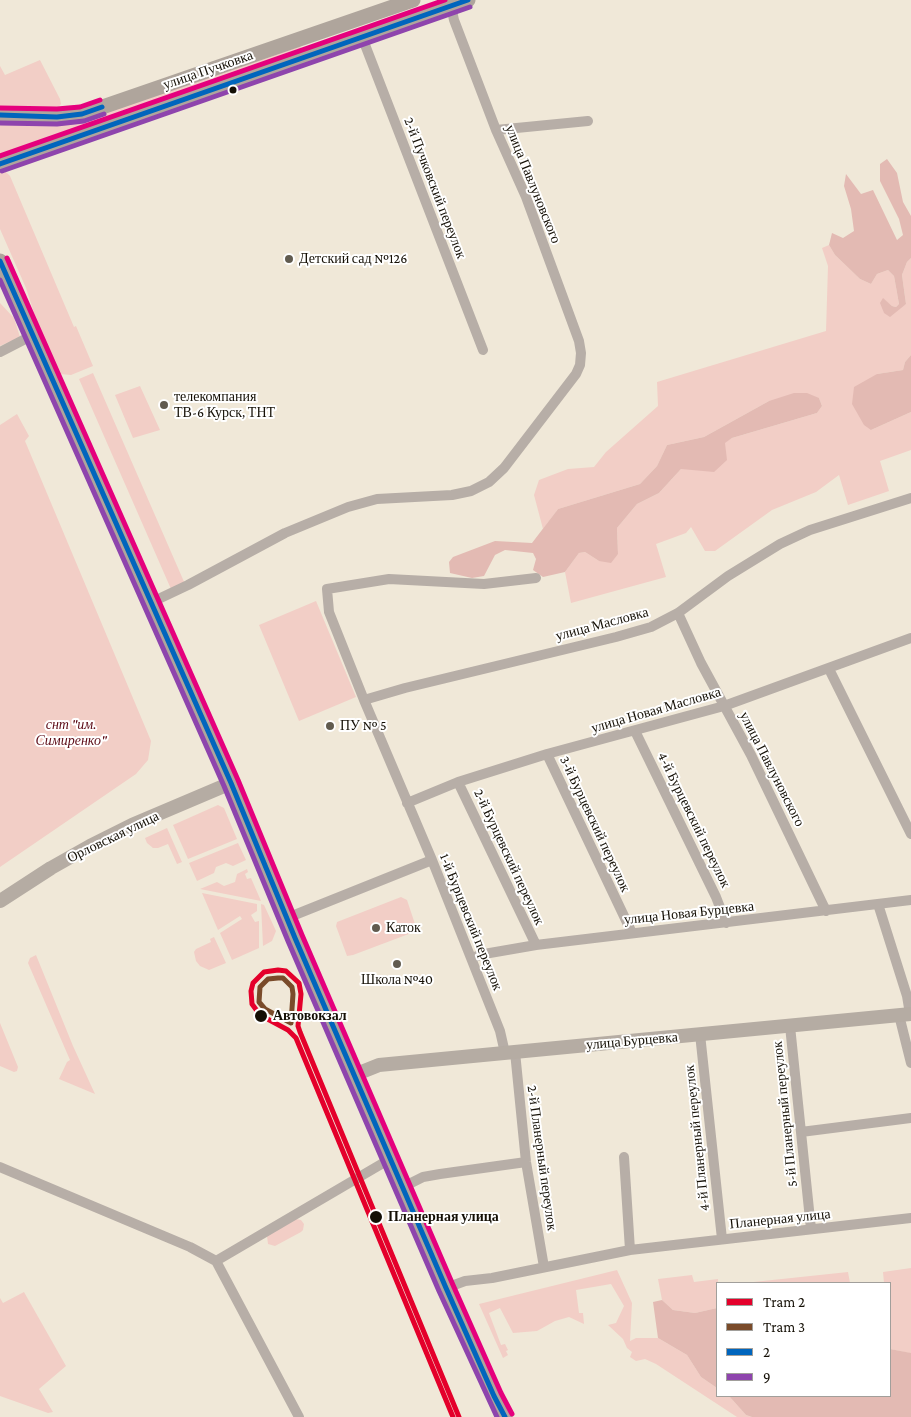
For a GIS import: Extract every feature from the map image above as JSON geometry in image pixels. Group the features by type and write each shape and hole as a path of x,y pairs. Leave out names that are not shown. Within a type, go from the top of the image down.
{"main road":[{"name":"улица Пучковка","path":"0,115 57,117 82,114 413,0"},
{"name":"улица Пучковка","path":"0,164 459,2"},
{"path":"306,36 313,54"},
{"path":"0,261 230,782 446,1288 505,1417"}],"street":[{"name":"улица Павлуновского","path":"150,604 285,533 348,507 384,498 452,495 471,491 490,482 504,468 576,374 580,365 579,341 526,198 496,130 459,2"},
{"name":"2-й Пучковский переулок","path":"362,37 483,350"},
{"path":"496,130 588,122"},
{"path":"0,352 33,335"},
{"name":"улица Масловка","path":"364,700 405,688 651,627 678,613 728,576 780,544 810,530 911,498"},
{"name":"1-й Бурцевский переулок","path":"510,1052 329,612 328,589 389,579 484,584 536,578"},
{"name":"улица Павлуновского","path":"678,613 701,663 751,755 826,911"},
{"name":"улица Новая Масловка","path":"407,803 458,782 547,754 724,706 911,638"},
{"path":"829,669 911,834"},
{"name":"4-й Бурцевский переулок","path":"635,731 716,897 726,922"},
{"name":"3-й Бурцевский переулок","path":"547,754 632,933"},
{"name":"Орловская улица","path":"0,901 51,868 90,846 230,782"},
{"name":"2-й Бурцевский переулок","path":"458,782 536,945"},
{"path":"287,918 432,860"},
{"name":"улица Новая Бурцевка","path":"470,958 536,945 911,900"},
{"path":"878,904 902,977 911,1063"},
{"name":"улица Бурцевка","path":"354,1075 379,1065 907,1014"},
{"name":"5-й Планерный переулок","path":"790,1026 811,1230"},
{"name":"4-й Планерный переулок","path":"700,1034 722,1239"},
{"name":"2-й Планерный переулок","path":"510,1052 544,1267"},
{"path":"801,1132 911,1118"},
{"path":"624,1157 630,1250"},
{"path":"216,1261 390,1159"},
{"path":"403,1187 423,1178 440,1174 526,1162"},
{"path":"0,1167 190,1247 216,1261 299,1417"},
{"name":"Планерная улица","path":"446,1288 465,1281 492,1278 630,1250 911,1218"}],"green space":[{"path":"300,45 303,52 0,157 0,118 48,121"},
{"path":"40,60 60,99 61,104 56,110 43,111 26,106 0,106 0,66 5,75"},
{"path":"0,172 6,172 10,176 74,327 76,326 93,366 71,375 60,374 0,229"},
{"path":"829,245 835,255 860,279 871,284 877,274 888,270 894,276 899,304 896,307 892,306 883,299 884,313 906,304 902,275 907,262 911,258 911,355 905,362 903,370 877,374 871,430 911,412 911,450 880,461 889,491 848,505 839,475 816,492 772,510 715,551 705,551 691,527 686,533 656,544 666,577 571,603 565,572 579,553 585,552 599,561 618,554 617,528 637,504 659,493 681,469 732,438 817,413 822,406 819,398 769,401 704,437 667,445 657,466 640,484 558,509 543,529 534,495 539,480 568,469 594,467 606,452 658,406 657,382 826,331 828,266 822,248"},
{"path":"0,303 14,318 20,337 0,346"},
{"path":"93,373 185,584 171,589 79,379"},
{"path":"140,386 160,430 133,438 115,395"},
{"name":"снт \"им. Симиренко\"","path":"17,414 29,436 25,441 151,741 148,760 136,774 0,867 0,425"},
{"path":"316,601 356,697 299,721 259,625"},
{"path":"218,805 224,808 237,839 188,859 173,825"},
{"path":"167,828 182,862 177,864 168,844 153,848 147,843 145,838"},
{"path":"238,843 246,860 233,866 226,863 216,867 214,873 197,881 189,863"},
{"path":"247,869 248,872 245,874 247,879 251,878 261,901 200,889 217,882 224,886 235,882 237,874"},
{"path":"202,893 257,904 257,911 251,915 255,922 259,921 259,948 232,960 220,933 242,919 240,916 218,930"},
{"name":"Каток","path":"401,897 407,900 416,927 414,932 347,956 336,926 337,922"},
{"path":"261,904 264,905 276,931 272,941 263,946"},
{"path":"214,937 226,963 209,970 200,966 196,961 194,952 196,949 211,942 210,939"},
{"path":"36,955 95,1094 59,1079 67,1062 70,1060 28,963 30,958"},
{"path":"0,1023 18,1067 17,1071 14,1072 0,1066"},
{"path":"296,1219 301,1220 304,1224 301,1232 275,1246 268,1244 267,1236"},
{"path":"911,1268 911,1353 891,1349 891,1282 884,1282 883,1272"},
{"path":"617,1270 632,1303 630,1341 636,1338 658,1338 687,1355 701,1377 716,1387 716,1397 730,1397 746,1415 752,1417 737,1417 656,1364 645,1359 636,1361 630,1357 632,1352 627,1348 623,1339 608,1325 616,1323 624,1306 611,1284 576,1290 579,1313 583,1313 584,1324 569,1317 555,1321 537,1331 513,1333 500,1308 489,1313 501,1345 505,1344 508,1350 506,1351 508,1355 503,1358 479,1304"},
{"path":"848,1272 850,1282 753,1282"},
{"path":"692,1275 694,1282 718,1279 718,1282 716,1282 716,1308 695,1313 673,1310 662,1300 658,1279"},
{"path":"24,1292 66,1366 39,1389 53,1412 48,1413 0,1396 0,1298 3,1303"}],"shaded area":[{"path":"887,159 897,173 903,202 911,216 911,258 907,262 902,275 906,304 890,317 884,313 880,303 883,298 892,306 896,307 899,304 894,276 888,270 877,274 871,284 860,279 835,255 829,245 832,233 843,238 854,231 851,209 844,186 846,174 861,194 873,190 897,240 903,235 899,219 880,181 880,164"},
{"path":"911,355 911,412 871,430 864,425 852,404 854,387 877,374 903,370 905,362"},
{"path":"794,393 807,393 819,398 822,406 817,413 732,438 725,443 727,460 714,472 681,469 659,493 637,504 617,528 618,554 611,563 599,561 585,552 579,553 565,572 543,577 533,570 536,559 533,553 505,550 495,555 484,576 472,578 450,573 449,562 453,557 495,541 532,543 558,509 640,484 657,466 667,445 704,437 769,401"},
{"path":"662,1300 673,1310 695,1313 716,1308 716,1387 701,1377 687,1355 658,1338 653,1302"},
{"path":"891,1349 911,1353 911,1417 752,1417 746,1415 730,1397 891,1397"}],"tram line":[{"name":"2","path":"453,1417 296,1038 288,1030 260,1015 252,1004 251,991 253,983 264,972 286,971 299,983 301,994 298,1026 300,1032 459,1417"},
{"name":"3","path":"278,978 283,978 292,987 291,1023 265,1009 259,1002 260,987 268,979 278,978"}],"transit line":[{"path":"0,156 445,0"},
{"name":"2","path":"0,164 468,0"},
{"name":"9","path":"2,171 470,7"},
{"path":"0,108 57,109 80,107 100,100"},
{"name":"2","path":"0,115 57,117 82,114 102,107"},
{"name":"9","path":"0,123 57,124 84,121 104,114"},
{"path":"7,258 238,780 302,935 453,1285 512,1414"},
{"name":"2","path":"0,261 231,783 295,938 446,1288 505,1417"},
{"name":"9","path":"0,280 224,786 288,941 439,1291 497,1417"}],"place":[{"name":"Детский сад №126","path":"289,259"},
{"name":"телекомпания ТВ-6 Курск, ТНТ","path":"164,405"},
{"name":"ПУ № 5","path":"330,726"},
{"name":"Каток","path":"376,928"},
{"name":"Школа №40","path":"397,964"},
{"name":"Автовокзал","path":"261,1016"},
{"name":"Планерная улица","path":"376,1217"}]}
